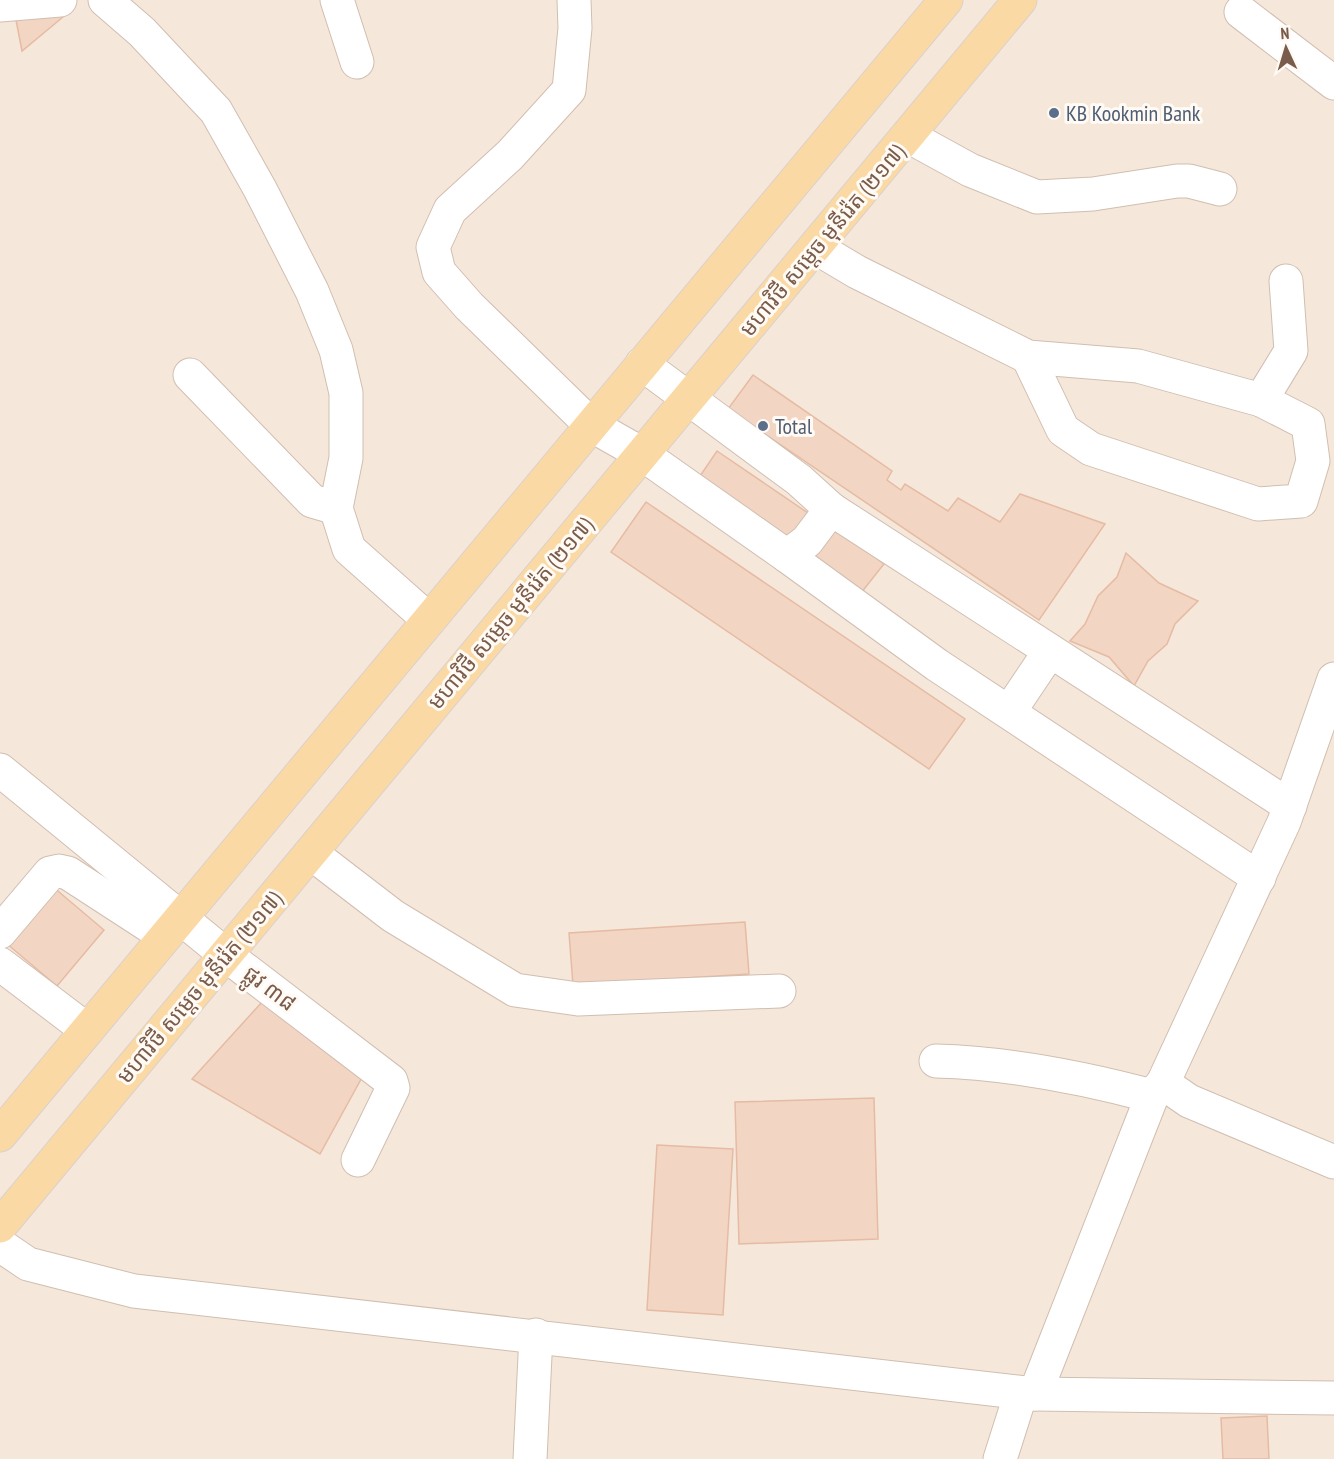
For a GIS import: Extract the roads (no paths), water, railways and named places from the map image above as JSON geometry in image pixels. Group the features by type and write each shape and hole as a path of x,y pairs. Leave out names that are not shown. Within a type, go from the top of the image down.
{"main road":[{"path":"0,1135 946,0"},
{"name":"មហាវិថី សម្តេច មុនីរ៉េត (២១៧)","path":"0,1226 642,454 689,401 1020,0"}],"street":[{"path":"0,5 60,0"},
{"path":"105,0 142,32 216,111 260,189 312,291 336,350 346,393 346,458 336,508 349,549 429,620"},
{"path":"337,0 357,63"},
{"path":"574,0 575,28 569,90 510,155 450,210 432,247 440,272 469,306 591,425 642,454 938,665 1259,878"},
{"path":"1240,12 1334,83"},
{"path":"908,136 970,170 1037,197 1094,194 1177,181 1189,181 1220,189"},
{"path":"815,247 858,272 1028,357 1138,366 1261,400 1308,424 1313,461 1300,501 1258,504 1091,448 1063,430 1028,357"},
{"path":"1261,400 1290,351 1286,281"},
{"path":"642,364 689,401 799,480 831,509 1290,806"},
{"path":"190,375 312,501 336,508"},
{"path":"787,556 807,542 831,509"},
{"path":"1009,712 1050,651"},
{"path":"1000,1459 1157,1090 1259,878 1290,806 1334,679"},
{"name":"ផ្លូវ ៣៨","path":"0,770 173,927 226,955 391,1081 393,1088 358,1160"},
{"path":"311,853 393,916 515,990 578,999 779,991"},
{"path":"0,932 50,873 59,871 68,873 173,927"},
{"path":"0,964 80,1038"},
{"path":"0,990 80,1038"},
{"path":"936,1061 978,1062 1157,1090 1189,1101 1334,1162"},
{"path":"0,1245 28,1264 134,1292 536,1335 1028,1393 1334,1398"},
{"path":"530,1459 536,1335"}],"place":[{"name":"KB Kookmin Bank","path":"1054,113"},
{"name":"Total","path":"763,426"}]}
